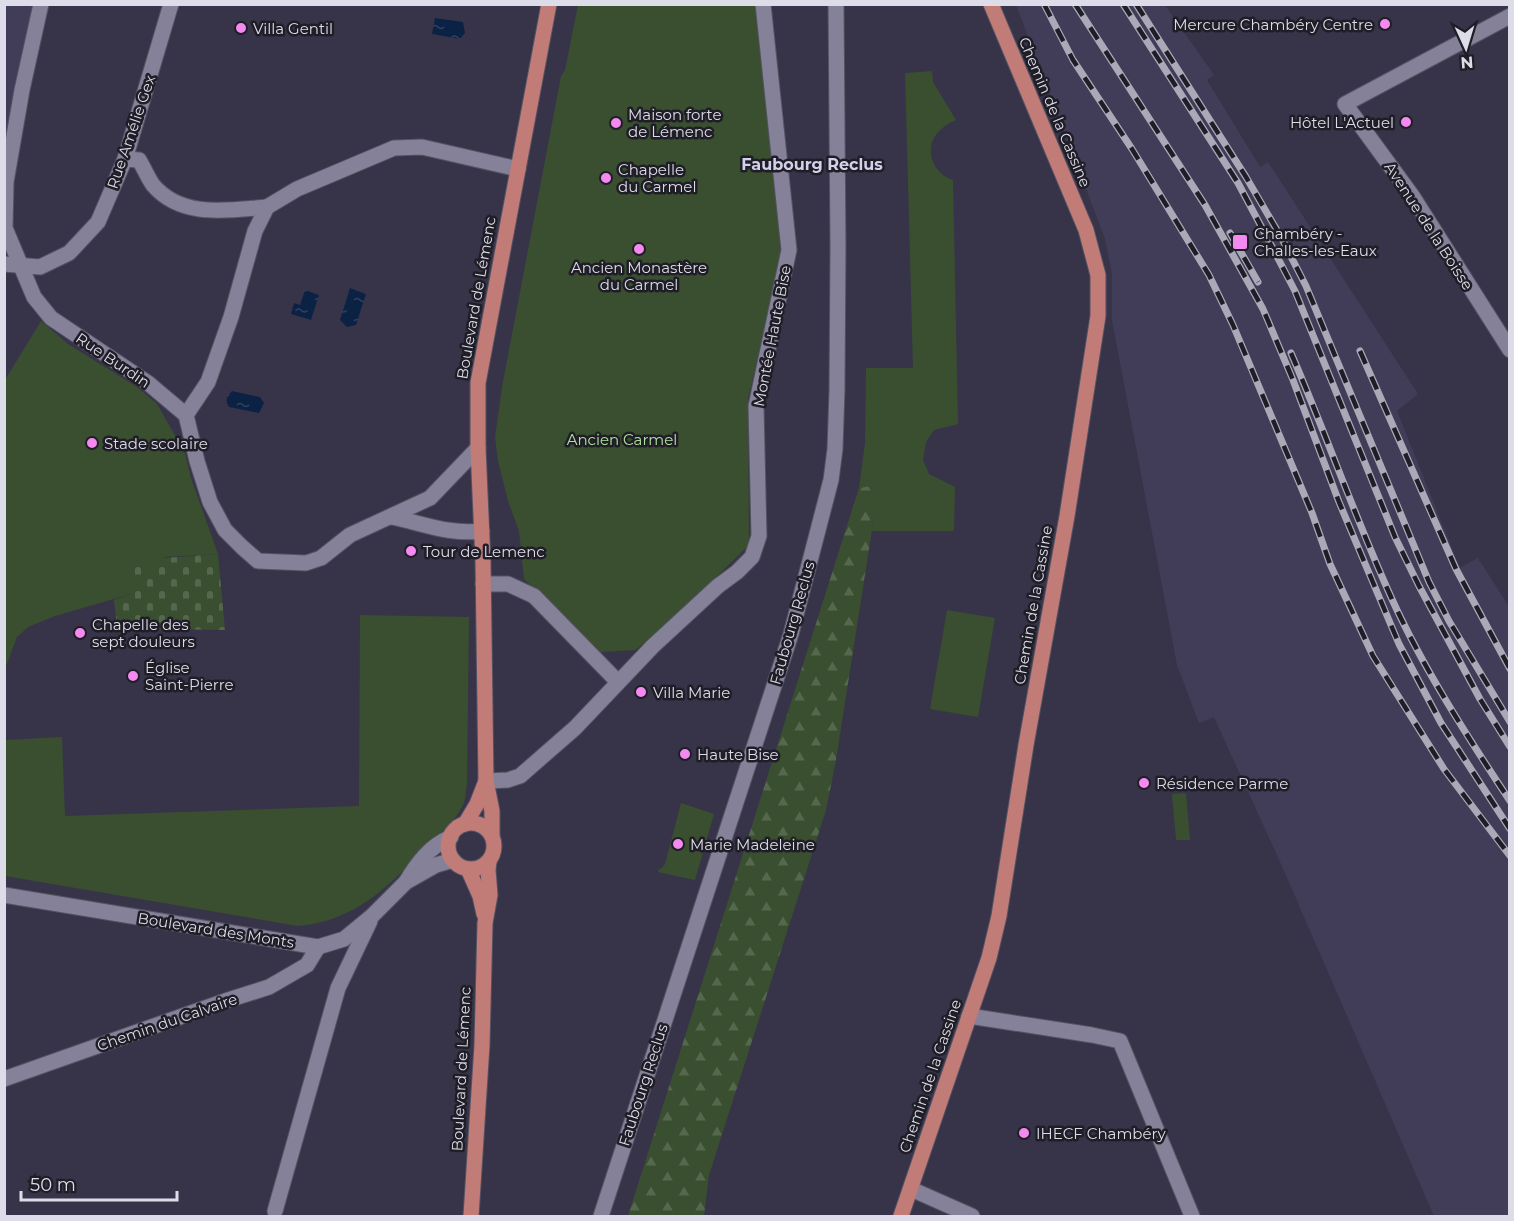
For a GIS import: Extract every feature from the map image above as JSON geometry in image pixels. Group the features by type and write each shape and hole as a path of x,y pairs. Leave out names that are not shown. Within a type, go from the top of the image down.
{"main road":[{"name":"Boulevard de Lémenc","path":"492,835 492,811 486,781 478,383 549,4"},
{"name":"Chemin de la Cassine","path":"901,1216 989,958 999,916 1026,745 1064,538 1098,316 1098,275 1086,230 991,4"},
{"name":"Boulevard de Lémenc","path":"465,824 477,804 486,781"},
{"path":"465,824 475,824 485,828 492,835 494,853 489,861 476,869 468,869 457,864 449,853 451,837 459,827 465,824"},
{"name":"Boulevard de Lémenc","path":"471,1216 482,1045 486,923 490,895 489,861"},
{"name":"Boulevard de Lémenc","path":"468,869 480,896 486,923"}],"street":[{"name":"Rue Burdin","path":"41,4 22,90 6,182 5,228 34,297 51,318 148,383 186,415"},
{"name":"Rue Amélie Gex","path":"4,264 40,267 69,253 98,222 125,159 171,4"},
{"name":"Montée Haute Bise","path":"486,781 508,780 520,776 575,728 618,682 718,586 738,572 752,556 759,536 756,406 789,250 763,4"},
{"name":"Faubourg Reclus","path":"601,1216 790,634 831,480 835,449 837,390 836,4"},
{"name":"Avenue de la Boisse","path":"1509,16 1345,104 1413,197 1509,350"},
{"path":"125,159 139,160 153,185 177,204 211,211 267,207 297,189 394,148 422,147 518,169"},
{"path":"267,207 255,231 231,317 208,382 186,415 210,502 225,530 258,561 306,563 321,558 350,535 430,498 478,448"},
{"path":"391,517 448,532 482,531"},
{"path":"483,584 508,584 534,596 618,682"},
{"path":"406,882 417,864 441,841 451,837"},
{"path":"406,882 436,865 453,860"},
{"name":"Boulevard des Monts","path":"4,895 318,947 344,939 372,916 406,882"},
{"path":"275,1211 338,988 372,916"},
{"name":"Chemin du Calvaire","path":"4,1079 269,987 307,965 318,947"},
{"path":"969,1016 1120,1041 1192,1216"},
{"path":"911,1189 972,1216"}],"shaded area":[{"path":"5,5 34,5 5,164"},
{"path":"1016,5 1165,5 1214,75 1207,80 1260,167 1268,162 1418,394 1397,411 1460,568 1478,558 1509,607 1509,1216 1434,1216 1281,864 1214,717 1199,723 1177,665 1112,320 1112,274 1105,239"}],"green space":[{"name":"Ancien Carmel","path":"578,5 755,5 764,68 781,257 748,399 749,545 661,631 635,650 600,652 524,579 519,531 508,501 498,461 495,437 502,387 561,76 565,70"},
{"path":"932,71 933,82 956,120 938,132 931,151 937,169 953,180 958,424 934,430 926,442 923,460 929,474 955,487 954,531 872,531 878,486 859,488 865,443 866,368 913,368 905,73"},
{"name":"Stade scolaire","path":"41,321 68,344 137,387 157,404 185,453 191,478 218,554 165,557 161,567 131,594 55,616 28,627 17,637 5,669 5,380"},
{"path":"879,485 836,760 826,810 709,1175 704,1216 628,1216 859,488"},
{"path":"218,554 225,630 143,629 118,633 114,600 131,594 133,566 160,567 164,558"},
{"path":"947,610 995,618 978,717 930,709"},
{"path":"360,615 469,617 467,782 464,803 446,828 398,876 370,899 337,917 298,926 5,876 5,740 62,737 65,816 359,806"},
{"path":"1186,793 1190,840 1176,840 1172,794"},
{"path":"681,803 714,814 695,880 658,872 665,864"}],"water":[{"path":"435,18 463,22 465,33 460,39 432,34"},
{"path":"350,288 366,294 356,325 347,327 340,320"},
{"path":"305,290 319,295 311,320 291,314 294,303 300,305"},
{"path":"232,391 260,397 264,403 259,413 229,407 227,399"}],"railway":[{"path":"1044,4 1073,60 1132,149 1209,275 1233,325 1312,513 1330,564 1373,656 1444,769 1510,856"},
{"path":"1075,4 1205,205 1263,309 1293,380 1339,502 1399,644 1441,723 1510,829"},
{"path":"1123,4 1238,183 1270,243 1295,291 1395,537 1480,699 1510,747"},
{"path":"1136,4 1246,177 1281,237 1306,286 1429,582 1449,621 1510,722"},
{"path":"1230,233 1258,282"},
{"path":"1360,351 1456,569 1510,669"},
{"path":"1291,353 1391,597 1446,701 1510,801"}],"place":[{"name":"Mercure Chambéry Centre","path":"1385,24"},
{"name":"Villa Gentil","path":"241,28"},
{"name":"Hôtel L'Actuel","path":"1406,122"},
{"name":"Maison forte de Lémenc","path":"616,123"},
{"name":"Chapelle du Carmel","path":"606,178"},
{"name":"Chambéry - Challes-les-Eaux","path":"1240,242"},
{"name":"Ancien Monastère du Carmel","path":"639,249"},
{"name":"Stade scolaire","path":"92,443"},
{"name":"Tour de Lemenc","path":"411,551"},
{"name":"Chapelle des sept douleurs","path":"80,633"},
{"name":"Église Saint-Pierre","path":"133,676"},
{"name":"Villa Marie","path":"641,692"},
{"name":"Haute Bise","path":"685,754"},
{"name":"Résidence Parme","path":"1144,783"},
{"name":"Marie Madeleine","path":"678,844"},
{"name":"IHECF Chambéry","path":"1024,1133"}],"district":[{"name":"Faubourg Reclus","path":"812,164"}]}
